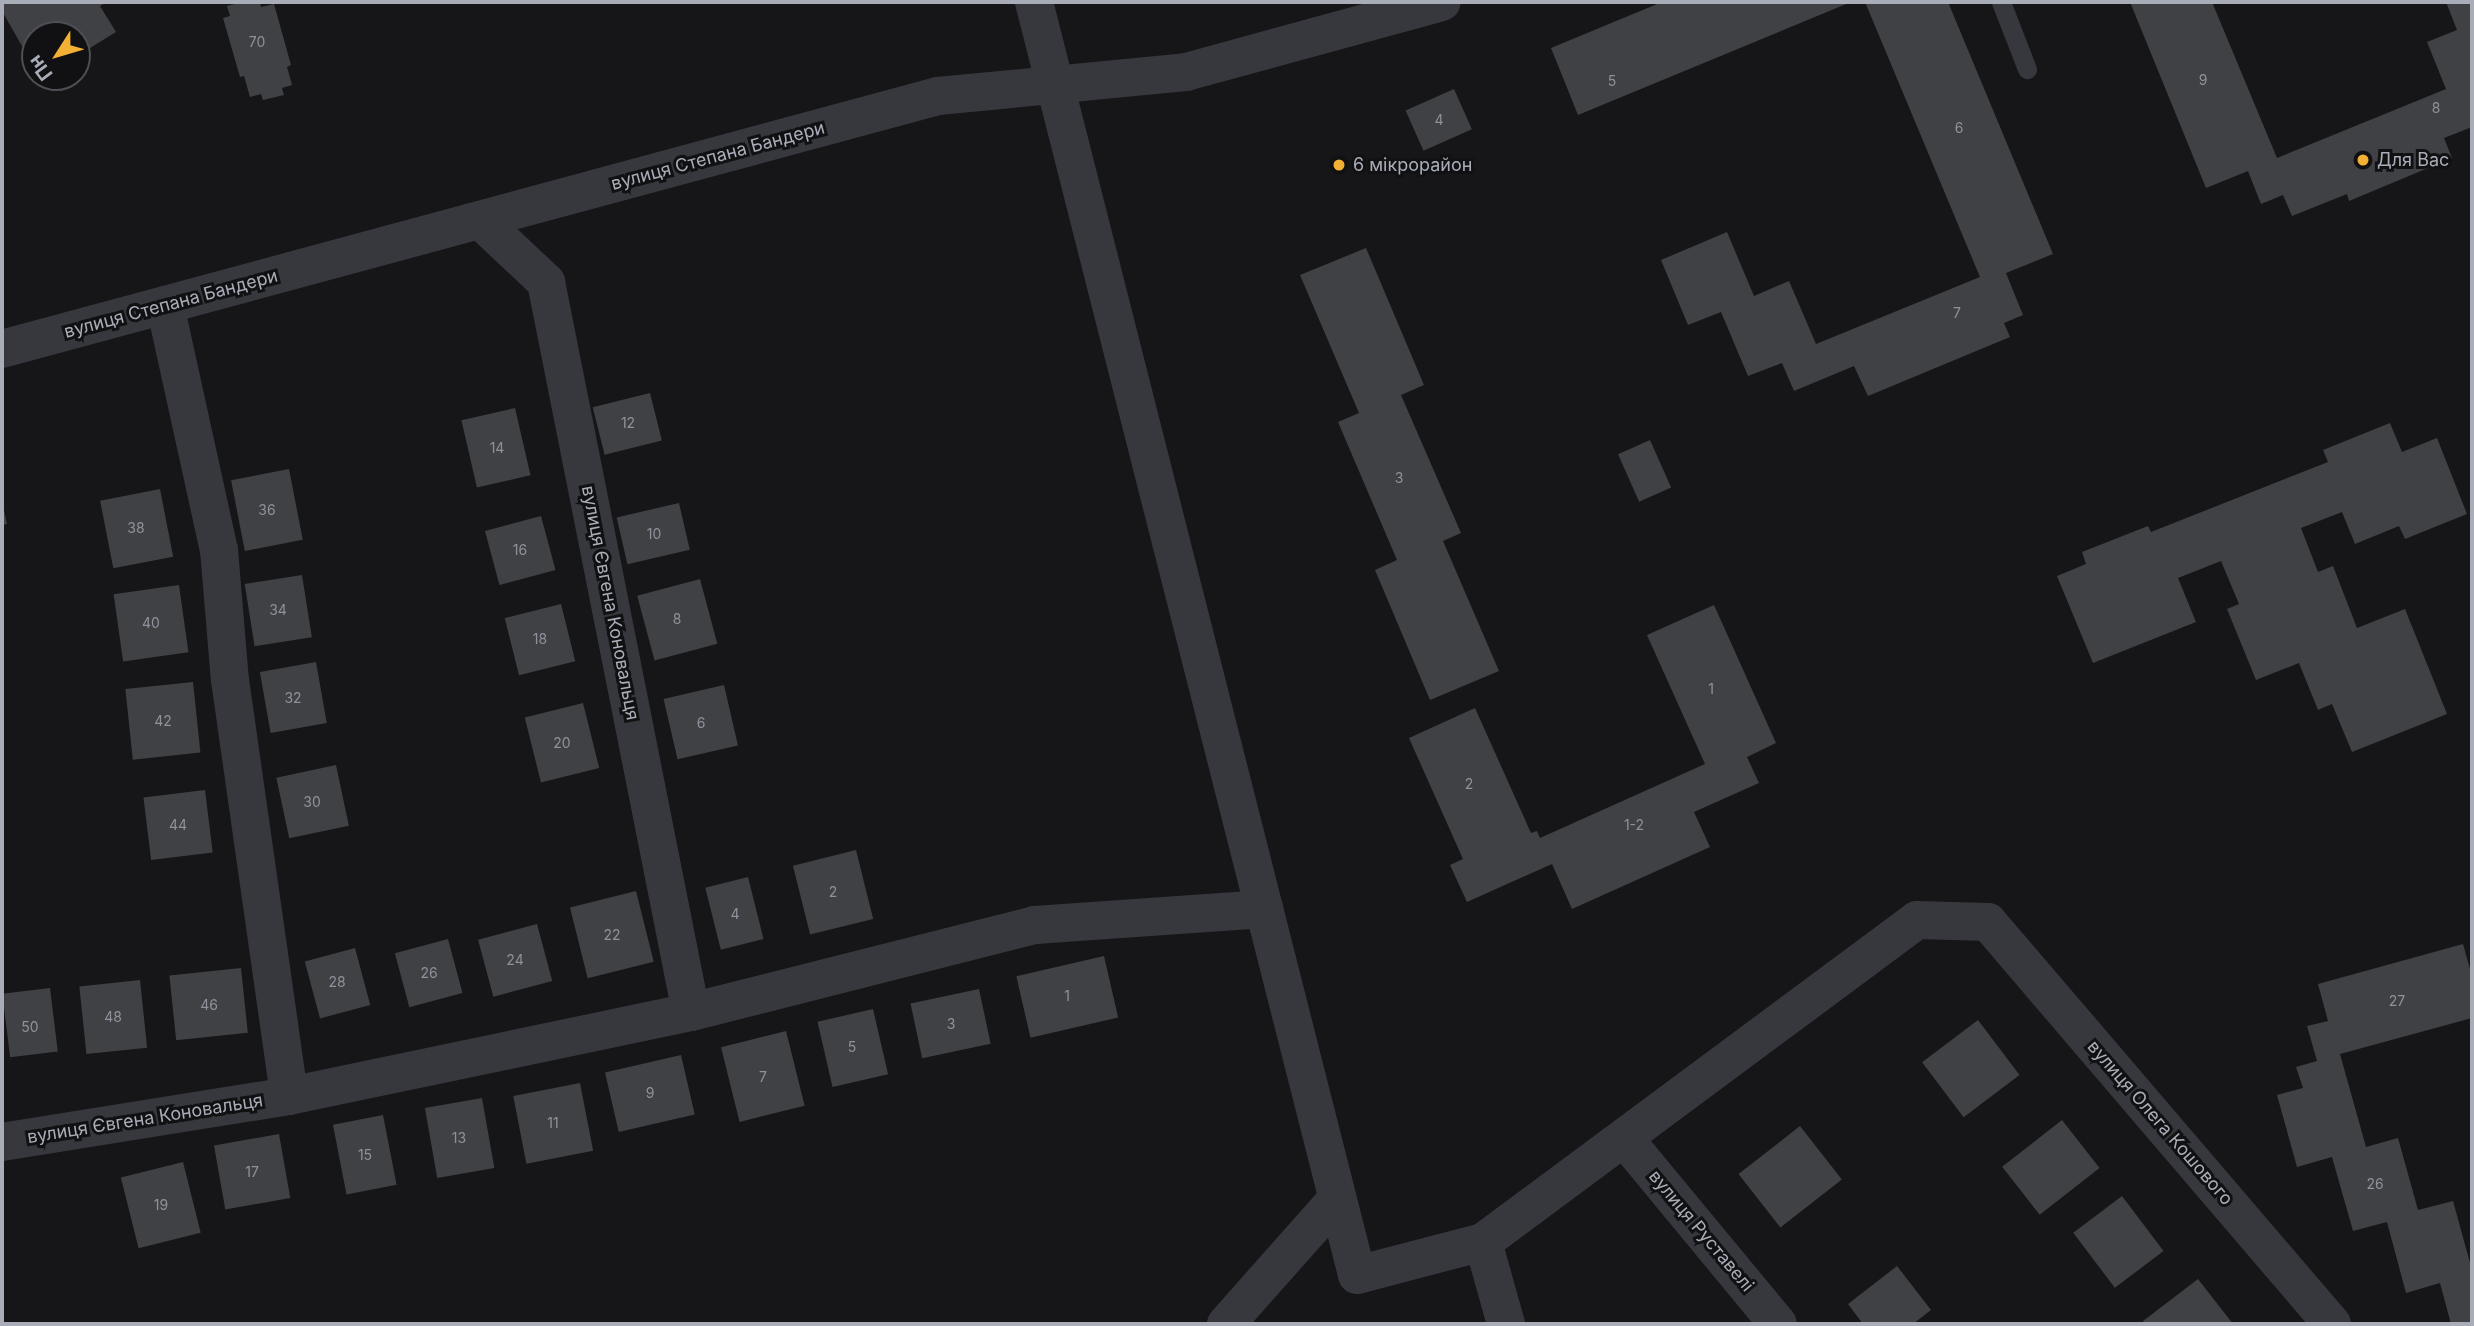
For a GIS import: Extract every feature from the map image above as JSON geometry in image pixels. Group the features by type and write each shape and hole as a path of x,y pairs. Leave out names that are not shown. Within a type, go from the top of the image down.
{"street":[{"path":"1034,2 1357,1275 1483,1242 1624,1138"},
{"name":"вулиця Степана Бандери","path":"2,349 938,96 1186,72 1442,2"},
{"name":"вулиця Євгена Коновальця","path":"480,220 546,282 691,1012"},
{"path":"165,305 219,550 230,680 289,1096"},
{"name":"вулиця Євгена Коновальця","path":"2,1142 289,1096 691,1012 1035,925 1264,909"},
{"name":"вулиця Олега Кошового","path":"1624,1138 1917,920 1988,922 2332,1324"},
{"name":"вулиця Руставелі","path":"1624,1138 1778,1324"},
{"path":"1226,1324 1336,1199"},
{"path":"1483,1242 1506,1324"}],"lane":[{"path":"2001,2 2027,69"}],"building":[{"path":"2,2 107,2 100,6 116,32 91,47 91,21 21,21 21,44 2,11"},
{"path":"242,2 260,2 261,7 274,4 291,65 287,67 292,85 282,88 284,95 263,100 261,94 250,97 244,76 240,77 223,18 230,16 227,6"},
{"path":"1662,2 1851,2 1578,115 1551,48"},
{"path":"1865,2 1948,2 2053,254 2006,273 2023,315 2004,323 2010,337 1868,396 1854,366 1794,391 1782,363 1748,376 1721,312 1688,325 1661,260 1727,232 1754,296 1789,281 1816,344 1980,277"},
{"path":"2130,2 2212,2 2277,158 2446,89 2427,42 2457,30 2446,2 2472,2 2472,127 2444,138 2452,158 2349,201 2347,194 2292,216 2283,195 2261,204 2248,171 2206,188"},
{"path":"1454,89 1472,129 1423,151 1406,111"},
{"path":"1366,248 1424,385 1401,395 1461,533 1443,541 1499,671 1430,700 1375,570 1397,560 1338,422 1359,413 1300,275"},
{"path":"650,393 662,441 605,455 593,407"},
{"path":"515,408 531,475 477,488 461,420"},
{"path":"2390,423 2402,452 2437,438 2467,514 2405,539 2399,526 2355,544 2342,512 2301,528 2318,572 2333,566 2357,628 2405,609 2447,714 2352,752 2332,704 2318,710 2299,663 2256,680 2227,609 2239,604 2221,561 2178,578 2196,622 2093,663 2057,576 2086,564 2082,552 2148,526 2151,532 2328,462 2323,450"},
{"path":"1650,440 1671,488 1639,502 1618,454"},
{"path":"289,469 303,540 245,551 231,480"},
{"path":"160,489 173,557 113,568 100,501"},
{"path":"2,501 7,524 2,525"},
{"path":"679,503 690,550 627,564 617,517"},
{"path":"541,516 555,570 499,585 485,531"},
{"path":"302,575 312,637 255,646 245,584"},
{"path":"700,579 717,644 655,661 637,596"},
{"path":"179,585 188,652 123,662 114,594"},
{"path":"561,604 575,661 519,675 505,618"},
{"path":"1714,605 1776,743 1747,757 1759,783 1694,812 1710,847 1572,909 1552,864 1467,902 1450,865 1463,859 1409,738 1475,708 1531,833 1537,831 1540,838 1705,764 1647,635"},
{"path":"316,662 327,723 271,733 260,672"},
{"path":"193,682 200,753 133,760 125,689"},
{"path":"724,685 738,745 678,759 664,699"},
{"path":"583,703 599,768 541,783 525,718"},
{"path":"336,765 349,826 289,838 276,778"},
{"path":"205,790 213,853 151,860 143,798"},
{"path":"856,850 873,919 810,935 793,866"},
{"path":"748,877 763,939 721,950 705,888"},
{"path":"636,891 654,962 588,978 570,907"},
{"path":"537,924 552,981 493,997 478,940"},
{"path":"448,939 462,993 409,1007 395,953"},
{"path":"2463,944 2472,976 2472,1018 2340,1054 2366,1147 2398,1138 2418,1210 2453,1201 2472,1270 2472,1324 2451,1324 2440,1283 2406,1293 2387,1222 2353,1231 2332,1157 2297,1167 2277,1095 2303,1088 2296,1067 2317,1061 2307,1026 2328,1021 2318,984"},
{"path":"355,948 370,1005 320,1018 305,961"},
{"path":"1104,956 1118,1017 1030,1038 1016,976"},
{"path":"241,968 248,1033 176,1040 169,976"},
{"path":"140,980 147,1048 86,1054 79,986"},
{"path":"50,988 58,1052 10,1057 2,994"},
{"path":"979,989 991,1044 922,1058 911,1004"},
{"path":"873,1009 888,1074 833,1087 817,1022"},
{"path":"1978,1020 2020,1075 1964,1117 1922,1062"},
{"path":"786,1031 805,1106 740,1122 721,1047"},
{"path":"681,1055 695,1114 619,1132 605,1073"},
{"path":"580,1083 593,1151 526,1164 513,1096"},
{"path":"482,1098 494,1168 437,1178 425,1108"},
{"path":"383,1115 397,1185 346,1194 333,1125"},
{"path":"2062,1120 2100,1168 2040,1215 2002,1167"},
{"path":"1800,1126 1842,1180 1780,1228 1739,1174"},
{"path":"279,1134 290,1198 225,1209 214,1145"},
{"path":"183,1162 201,1233 139,1248 121,1177"},
{"path":"2122,1196 2164,1251 2115,1288 2073,1233"},
{"path":"1897,1266 1931,1310 1913,1324 1863,1324 1848,1304"},
{"path":"2198,1279 2233,1324 2145,1324 2143,1321"}],"place":[{"name":"Для Вас","path":"2363,160"},
{"name":"6 мікрорайон","path":"1339,165"}]}
